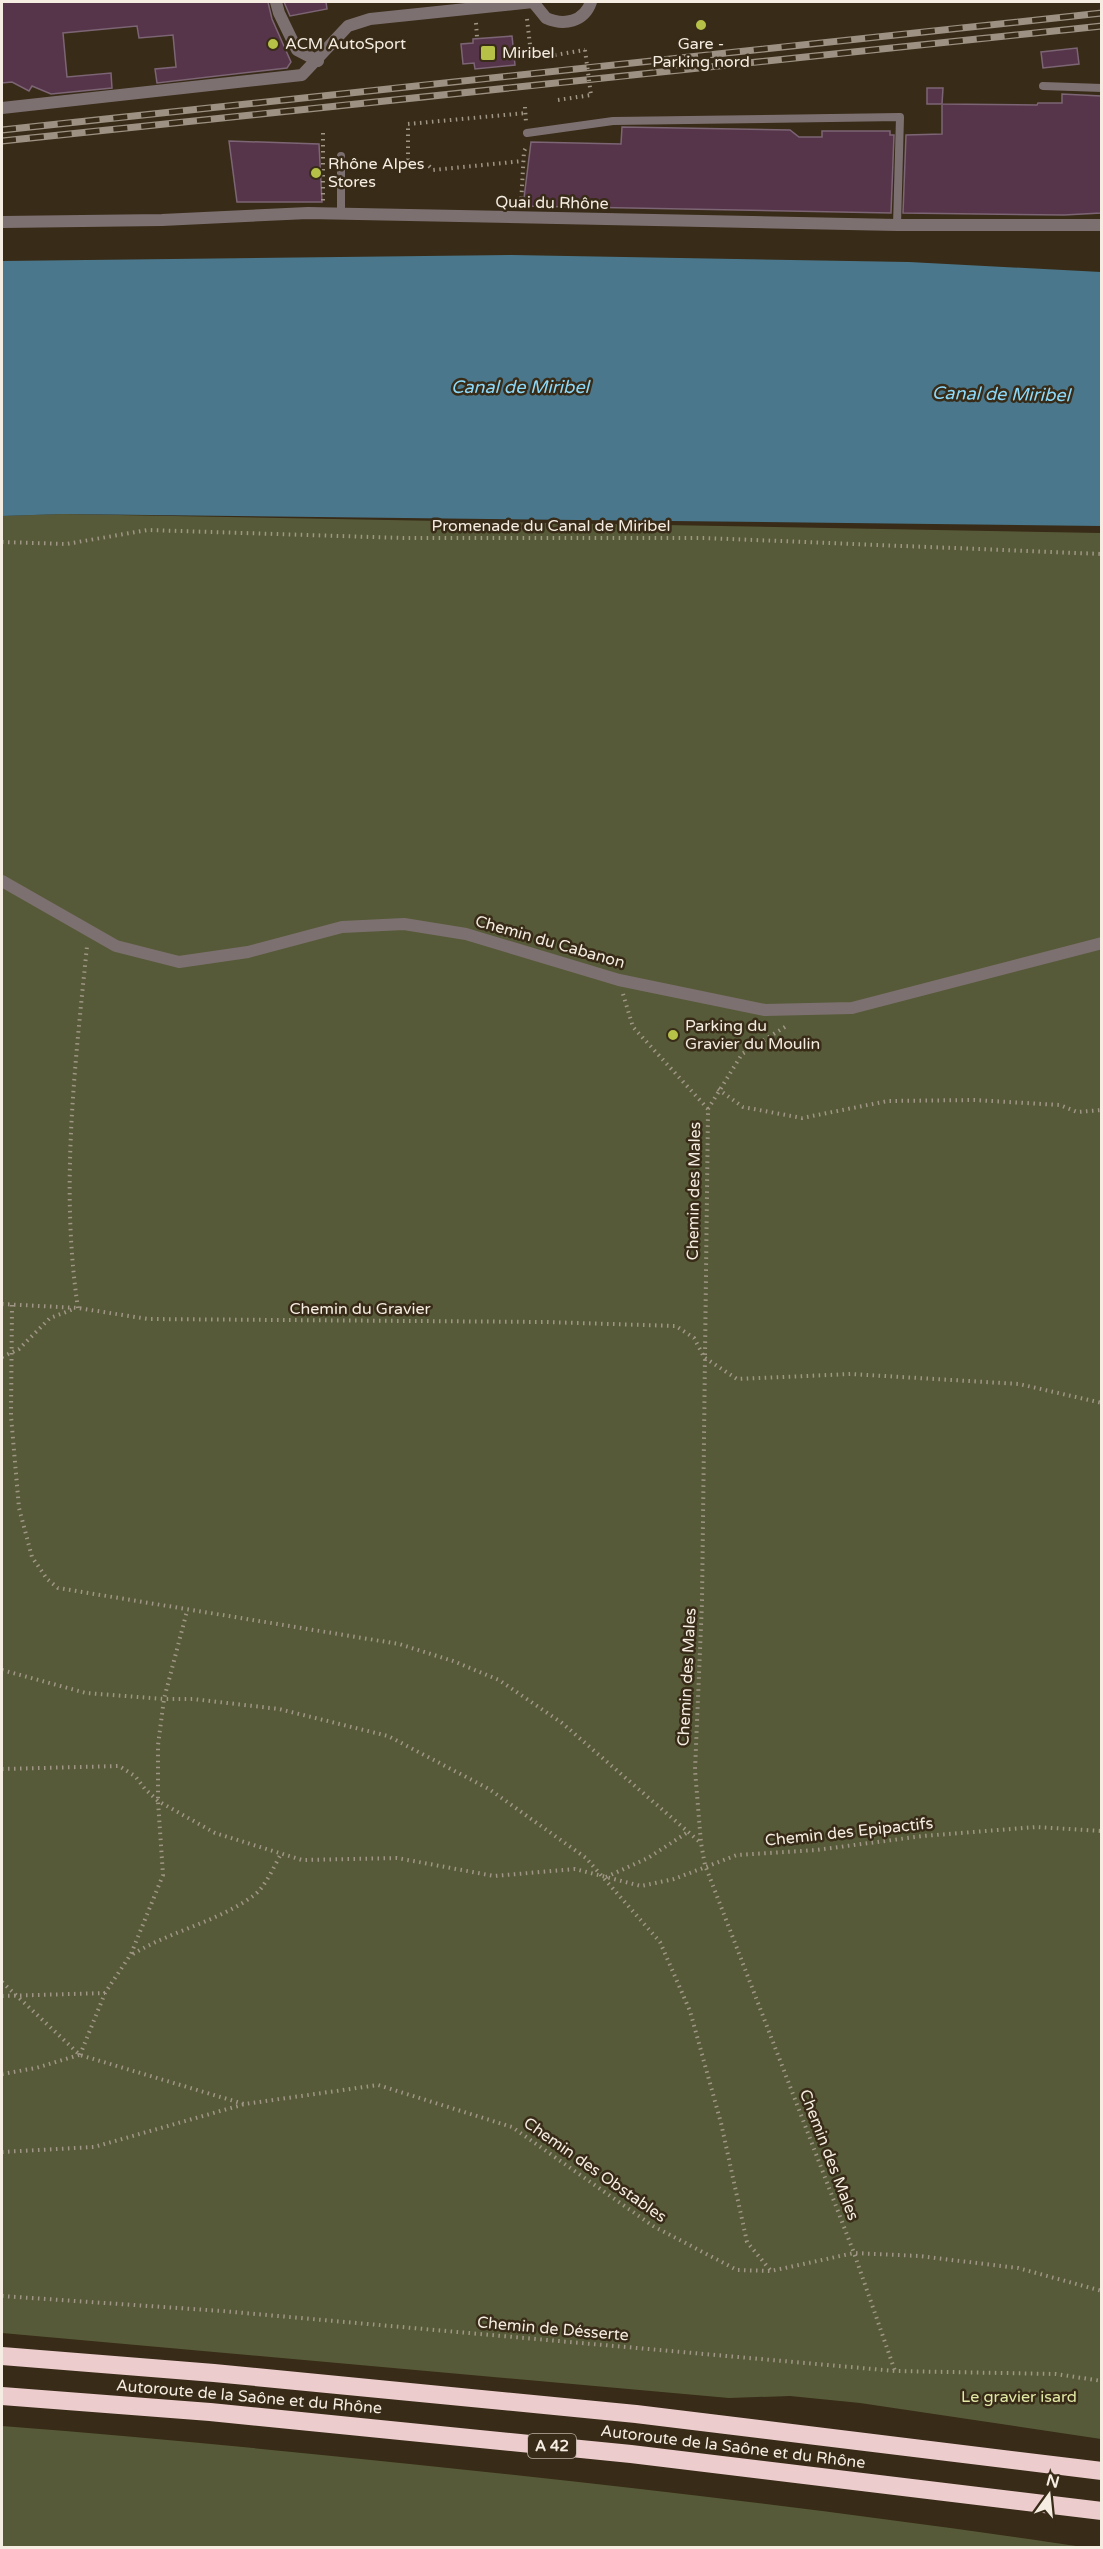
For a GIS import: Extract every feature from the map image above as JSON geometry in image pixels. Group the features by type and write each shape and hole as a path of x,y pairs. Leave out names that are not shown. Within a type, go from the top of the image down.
{"highway":[{"name":"Autoroute de la Saône et du Rhône","path":"2,2356 214,2373 636,2414 1101,2471"},
{"name":"Autoroute de la Saône et du Rhône","path":"2,2396 222,2413 631,2454 1101,2511"}],"street":[{"path":"276,2 297,50 318,61"},
{"path":"2,108 302,75 318,61 348,26 370,19 533,2 546,18 566,23 584,13 591,2"},
{"name":"Quai du Rhône","path":"2,222 341,215 897,225 1101,225"},
{"name":"Chemin du Cabanon","path":"2,881 116,946 179,962 248,952 342,927 404,924 466,934 619,980 765,1010 852,1008 1101,943"}],"lane":[{"path":"1043,86 1101,87"},
{"path":"527,134 613,121 900,117 897,225"},
{"path":"341,156 341,215"}],"path":[{"path":"527,16 530,45"},
{"path":"476,20 477,37"},
{"path":"549,56 585,50 591,95 558,100"},
{"path":"525,107 526,123"},
{"path":"408,166 408,124 526,113"},
{"path":"322,133 324,205"},
{"path":"521,208 523,161 527,146"},
{"path":"429,166 433,170 523,161"},
{"name":"Promenade du Canal de Miribel","path":"2,542 66,544 148,530 404,538 705,538 1101,554"},
{"path":"2,1357 20,1349 50,1318 78,1308 71,1260 73,1083 89,930"},
{"name":"Chemin des Males","path":"619,980 633,1027 708,1109 702,1602 694,1770 705,1865 854,2253 895,2371"},
{"path":"708,1109 718,1089 742,1054 814,1008"},
{"path":"718,1089 743,1107 802,1118 888,1101 974,1100 1060,1105 1077,1112 1101,1110"},
{"name":"Chemin du Gravier","path":"2,1304 78,1308 148,1319 545,1322 676,1326 694,1338 704,1358"},
{"path":"12,1305 11,1416 19,1508 32,1557 47,1579 58,1588 399,1644 453,1661 500,1680 562,1723 701,1843"},
{"path":"704,1358 737,1378 851,1374 1019,1384 1101,1403"},
{"path":"80,2055 105,1993 131,1954 163,1875 158,1801 158,1744 164,1699 187,1611"},
{"path":"2,1670 86,1693 193,1699 279,1708 388,1736 489,1790 586,1858 660,1941 690,2011 721,2123 747,2242 771,2271"},
{"name":"Chemin des Epipactifs","path":"2,1768 118,1766 135,1776 145,1790 158,1801 215,1833 302,1860 397,1858 494,1876 575,1869 641,1886 674,1879 705,1865 737,1855 816,1850 935,1835 1036,1827 1101,1831"},
{"path":"605,1877 622,1867 648,1858 688,1832"},
{"path":"131,1954 159,1938 204,1921 255,1895 281,1854"},
{"path":"2,1982 80,2055 245,2104"},
{"path":"2,1996 105,1993"},
{"path":"2,2074 36,2068 80,2055"},
{"name":"Chemin des Obstables","path":"2,2152 94,2147 245,2104 378,2085 512,2127 653,2226 737,2270 771,2271 854,2253 919,2256 1018,2268 1101,2291"},
{"name":"Chemin de Désserte","path":"2,2296 234,2312 895,2371 1056,2374 1101,2381"}],"green space":[{"name":"Le gravier isard","path":"63,514 1101,533 1101,2439 860,2403 790,2396 729,2398 2,2333 2,516"},
{"path":"2,2426 206,2443 579,2482 831,2512 1083,2547 2,2547"}],"water":[{"name":"Canal de Miribel","path":"512,255 909,262 1101,272 1101,526 63,514 2,516 2,261"}],"building":[{"path":"2,2 268,2 272,19 291,62 287,68 157,83 155,69 176,67 173,35 139,38 137,26 63,33 67,77 111,73 112,88 51,94 32,86 29,91 12,82 2,83"},
{"path":"284,2 326,2 327,9 290,16"},
{"name":"Miribel","path":"512,36 515,65 475,69 474,63 463,64 461,44 473,43 473,39"},
{"path":"1077,48 1079,64 1043,68 1041,52"},
{"path":"927,88 943,88 942,104 927,104"},
{"path":"1062,94 1101,96 1101,213 1064,215 903,213 906,135 942,134 942,104 1037,105 1038,103 1062,103"},
{"path":"622,127 790,130 799,137 822,137 822,131 890,131 890,135 894,135 891,213 523,206 531,142 621,144"},
{"path":"229,141 319,144 322,202 237,202"}],"railway":[{"path":"2,130 1102,13"},
{"path":"2,141 1102,26"}],"place":[{"name":"Gare - Parking nord","path":"701,25"},
{"name":"ACM AutoSport","path":"273,44"},
{"name":"Miribel","path":"488,53"},
{"name":"Rhône Alpes Stores","path":"316,173"},
{"name":"Parking du Gravier du Moulin","path":"673,1035"}]}
